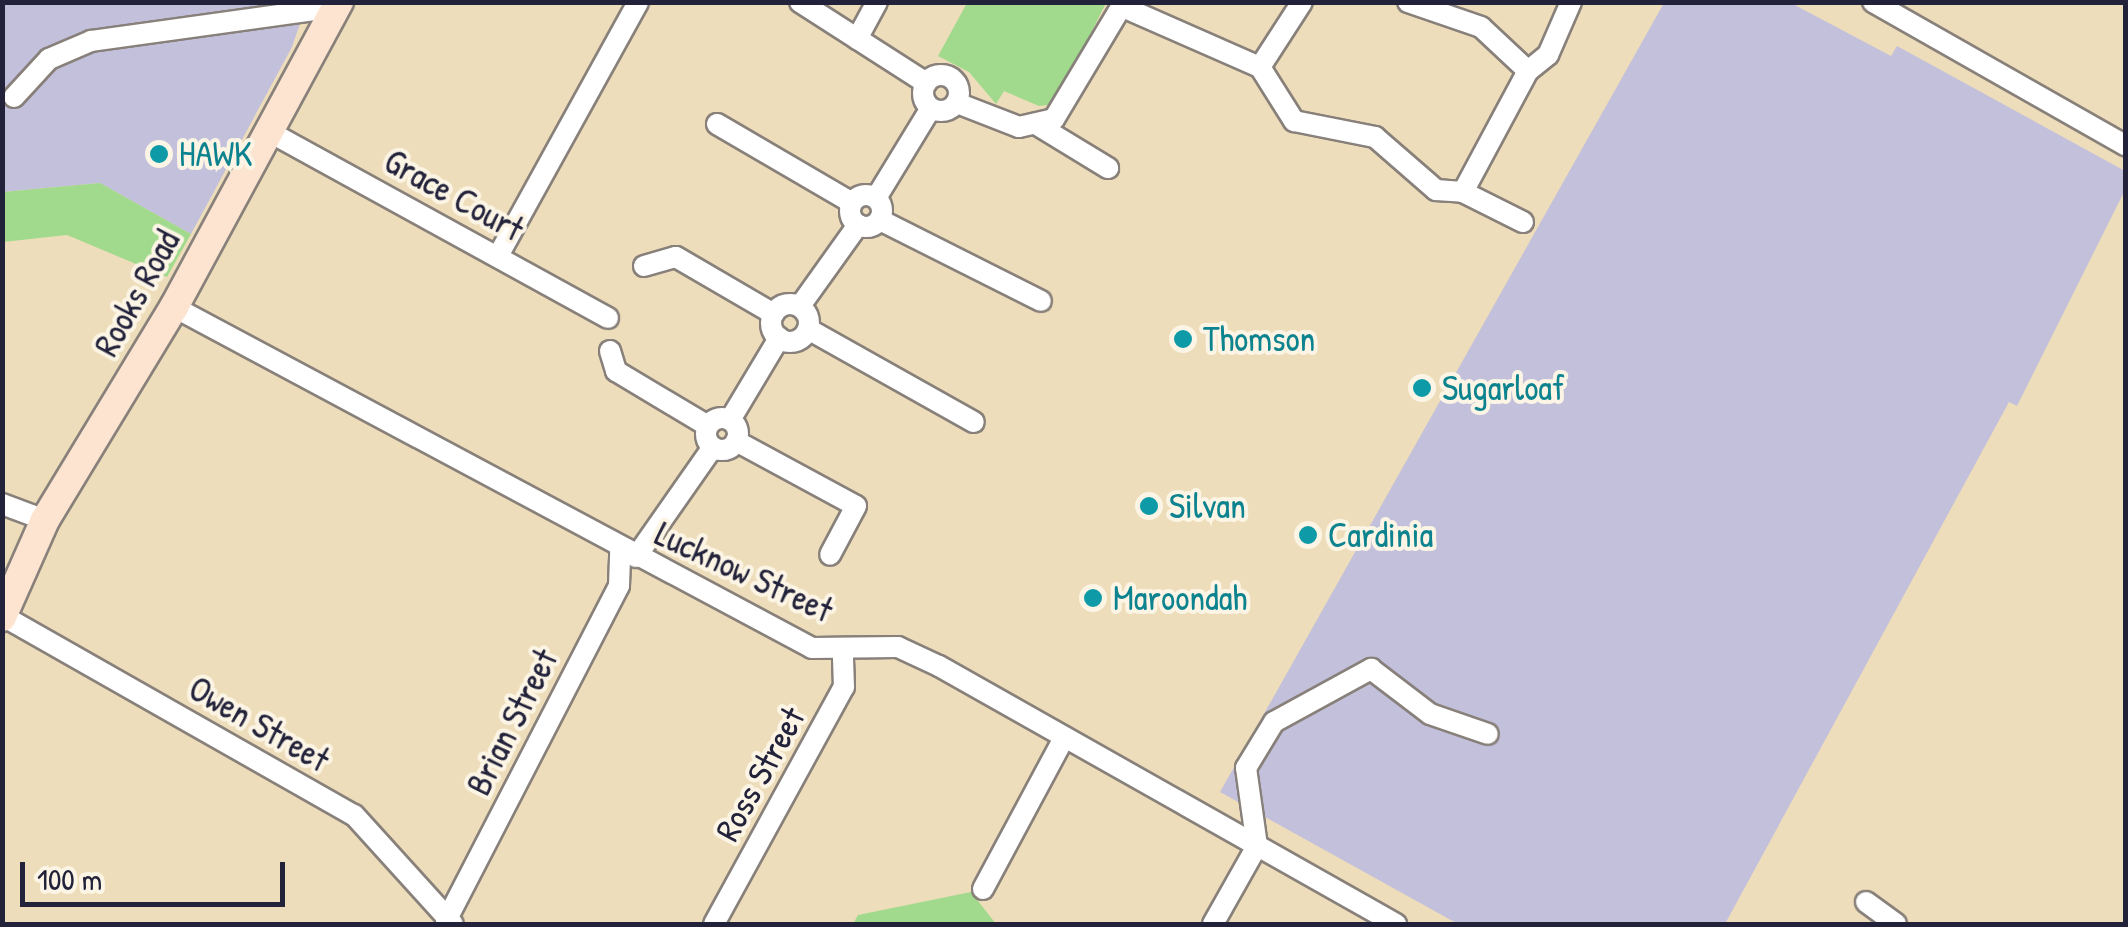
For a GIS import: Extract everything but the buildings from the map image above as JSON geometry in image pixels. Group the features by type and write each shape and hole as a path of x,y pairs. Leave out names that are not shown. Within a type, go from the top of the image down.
{"street":[{"path":"498,256 638,2"},
{"path":"800,2 926,83 951,78 956,103"},
{"path":"857,38 876,2"},
{"path":"1260,67 1302,2"},
{"path":"1408,2 1481,27 1528,72"},
{"path":"1464,192 1528,72 1548,55 1571,2"},
{"path":"1873,2 2126,146"},
{"path":"14,97 49,59 91,41 338,4"},
{"name":"Rooks Road","path":"3,617 45,520 174,307 338,4"},
{"path":"1039,126 1066,107 1123,5 1260,67 1294,122 1375,137 1436,190 1464,192 1524,222"},
{"path":"880,220 876,198 931,108 926,83"},
{"path":"931,108 956,103 1039,126 1108,168"},
{"path":"717,124 852,203 876,198"},
{"name":"Grace Court","path":"268,131 608,318"},
{"path":"852,203 858,224"},
{"path":"644,266 676,257 774,314 800,306 858,224 880,220 1041,301"},
{"path":"800,306 808,329 974,422"},
{"name":"Lucknow Street","path":"174,307 812,648 898,647 1396,924"},
{"path":"628,553 713,448 733,431 779,338 774,314"},
{"path":"779,338 799,340 808,329"},
{"path":"610,351 616,371 708,426 733,431 856,506 830,555"},
{"path":"708,426 713,448"},
{"path":"2,504 45,520"},
{"name":"Brian Street","path":"449,923 618,586 628,553"},
{"name":"Owen Street","path":"3,617 354,815 449,923"},
{"name":"Ross Street","path":"714,924 844,687 843,650"},
{"path":"1213,924 1257,846 1246,768 1261,736 1355,671 1384,674 1430,714 1488,734"},
{"path":"984,888 1064,738"},
{"path":"1866,902 1896,924"}],"shaded area":[{"path":"3,3 307,3 292,47 191,234 100,183 3,192"},
{"path":"1664,3 1791,3 1891,56 1897,46 2125,171 2125,190 2017,406 2009,402 1725,924 1458,924 1220,792"}],"green space":[{"path":"967,3 1106,3 1055,104 1039,106 1004,91 996,104 969,72 938,56"},
{"path":"100,183 191,234 167,277 67,235 3,242 3,192"},
{"path":"971,892 996,924 853,924 858,915"}],"place":[{"name":"HAWK","path":"159,154"},
{"name":"Thomson","path":"1183,339"},
{"name":"Sugarloaf","path":"1422,388"},
{"name":"Silvan","path":"1149,506"},
{"name":"Cardinia","path":"1308,535"},
{"name":"Maroondah","path":"1093,598"}]}
